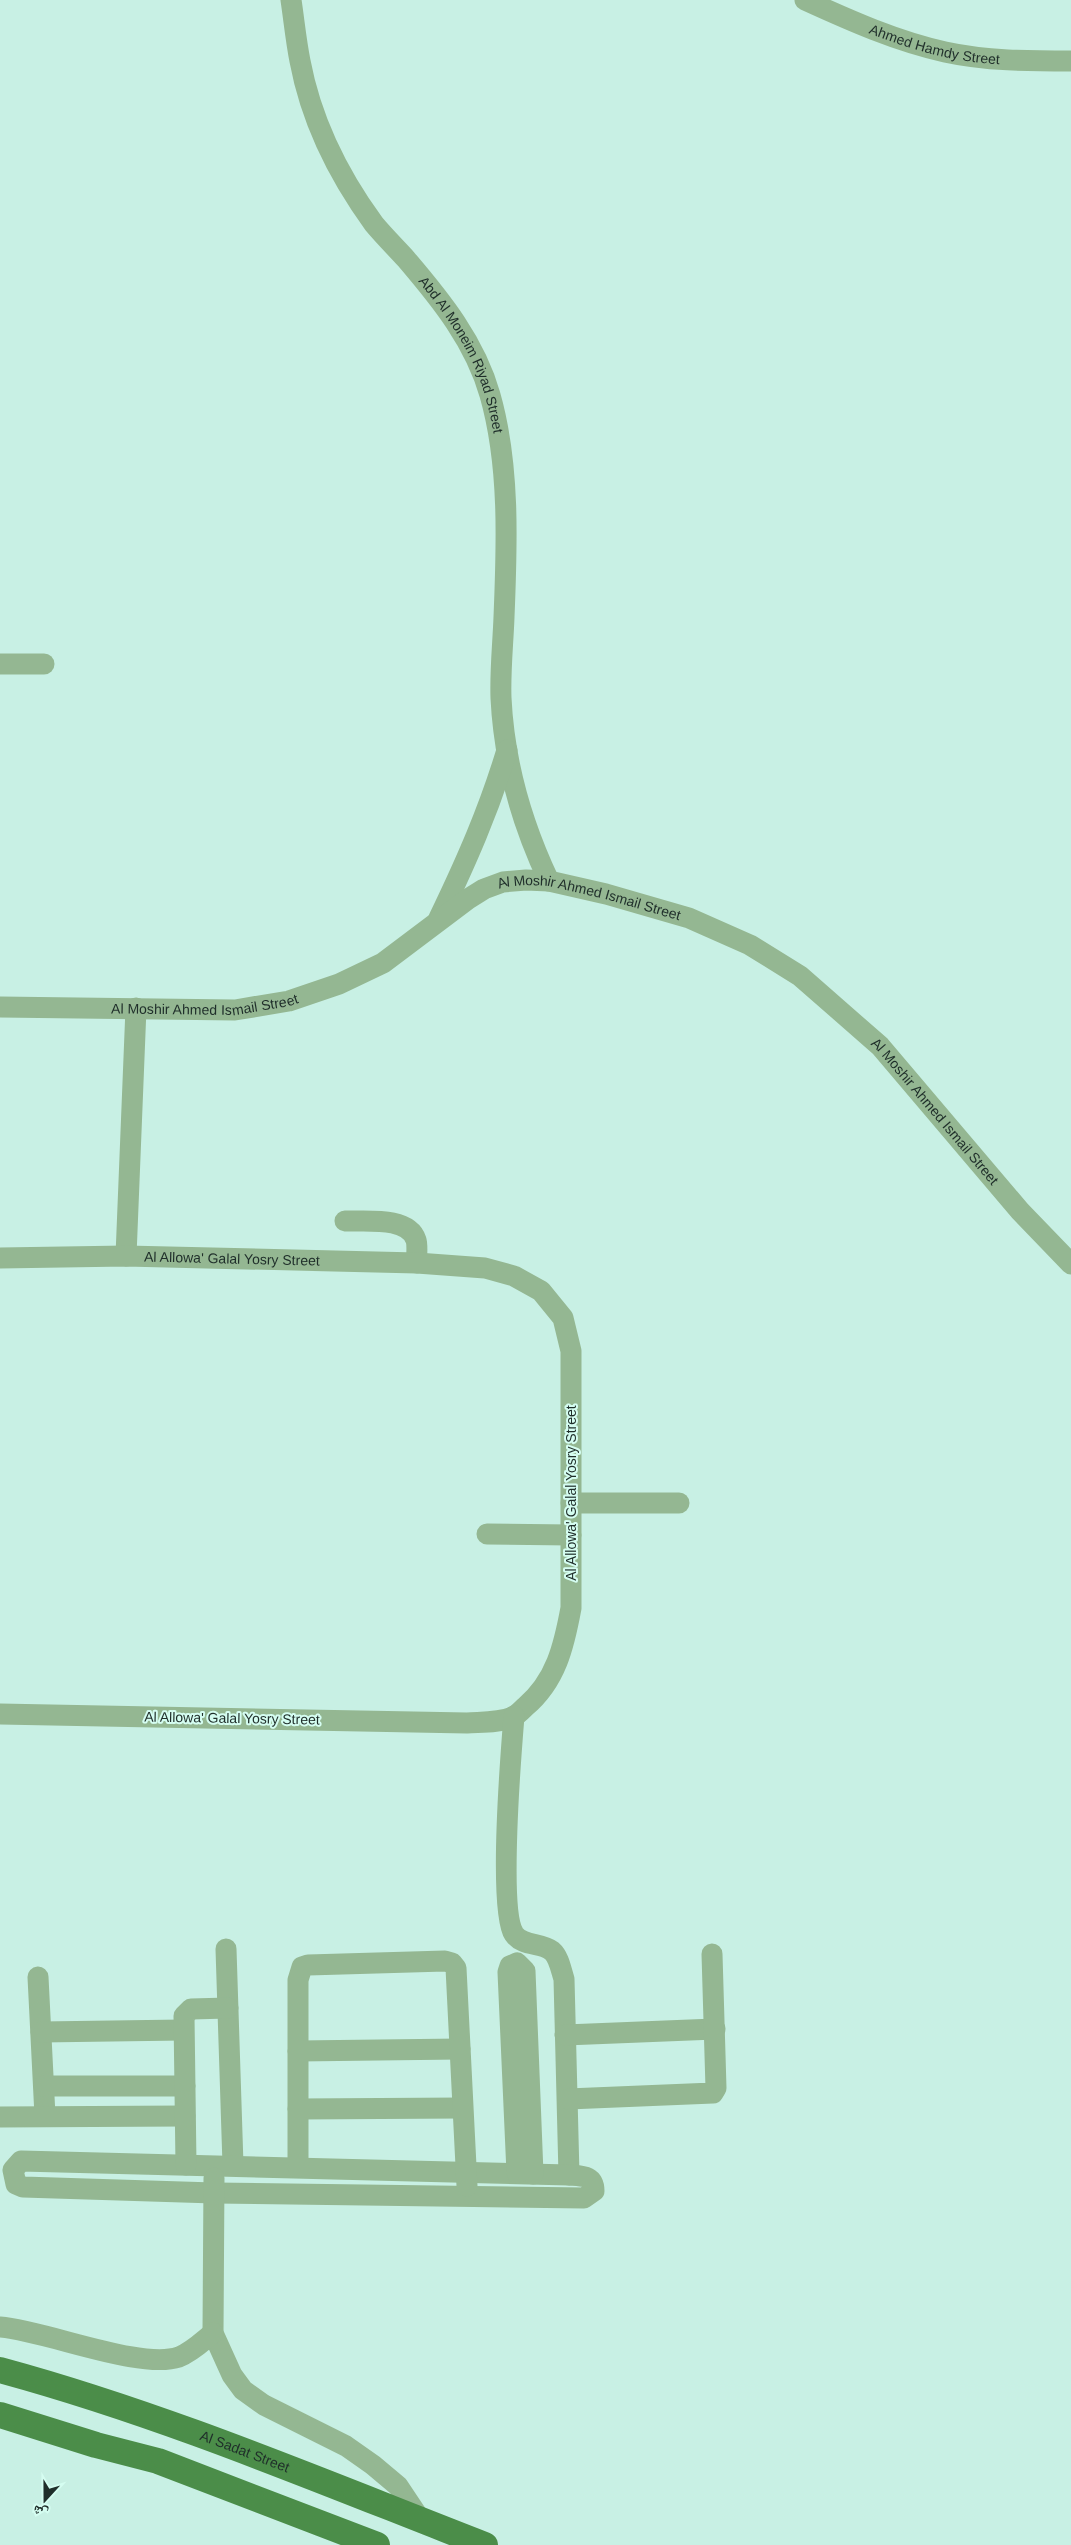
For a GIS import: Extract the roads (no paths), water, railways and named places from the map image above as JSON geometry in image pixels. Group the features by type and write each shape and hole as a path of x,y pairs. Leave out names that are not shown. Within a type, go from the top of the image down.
{"main road":[{"name":"Al Sadat Street","path":"0,2370 137,2413 280,2465 485,2545"},
{"path":"0,2415 96,2446 158,2461 376,2545"},
{"path":"265,2501 280,2465"}],"street":[{"name":"Abd Al Moneim Riyad Street","path":"292,0 300,62 312,106 328,148 350,188 376,226 449,311 473,351 490,393 501,438 505,484 501,694 508,747 526,824 549,881"},
{"name":"Ahmed Hamdy Street","path":"805,0 867,28 906,42 945,52 986,58 1071,61"},
{"path":"0,664 44,664"},
{"name":"Abd Al Moneim Riyad Street","path":"437,921 474,845 492,801 508,747"},
{"name":"Al Moshir Ahmed Ismail Street","path":"0,1007 235,1010 289,1001 339,984 383,963 437,921 484,889 503,882 549,881 689,918 750,945 800,976 880,1046 1020,1210 1071,1264"},
{"path":"126,1256 136,1008"},
{"path":"344,1221 389,1222 406,1227 416,1240 416,1263"},
{"name":"Al Allowa' Galal Yosry Street","path":"0,1258 126,1256 416,1263 484,1268 514,1276 541,1291 563,1318 572,1351 571,1608 565,1639 554,1673 540,1695 514,1716 492,1722 450,1722 0,1714"},
{"path":"571,1503 679,1503"},
{"path":"487,1534 571,1535"},
{"path":"514,1716 509,1790 508,1912 514,1933 519,1939 552,1951 557,1958 564,1979 569,2175"},
{"path":"226,1950 228,2008 224,2166 214,2193 213,2333 232,2375 243,2390 264,2405 346,2446 373,2465 398,2486 420,2520"},
{"path":"568,2098 713,2093 716,2088 712,1954"},
{"path":"298,2168 298,1980 302,1967 308,1965 445,1961 456,1968 467,2196"},
{"path":"517,1963 525,1971 525,2173 508,1972 510,1966 517,1963"},
{"path":"38,1977 45,2116"},
{"path":"186,2165 184,2016 191,2009 228,2008"},
{"path":"565,2035 715,2029"},
{"path":"40,2032 183,2030"},
{"path":"298,2051 460,2049"},
{"path":"44,2086 185,2086"},
{"path":"298,2109 462,2108"},
{"path":"0,2117 186,2116"},
{"path":"21,2161 224,2166 569,2175 591,2179 594,2186 591,2195 584,2198 214,2193 23,2187 16,2184 13,2177 13,2170 21,2161"},
{"path":"0,2326 29,2330 138,2358 163,2360 179,2357 213,2333"}]}
